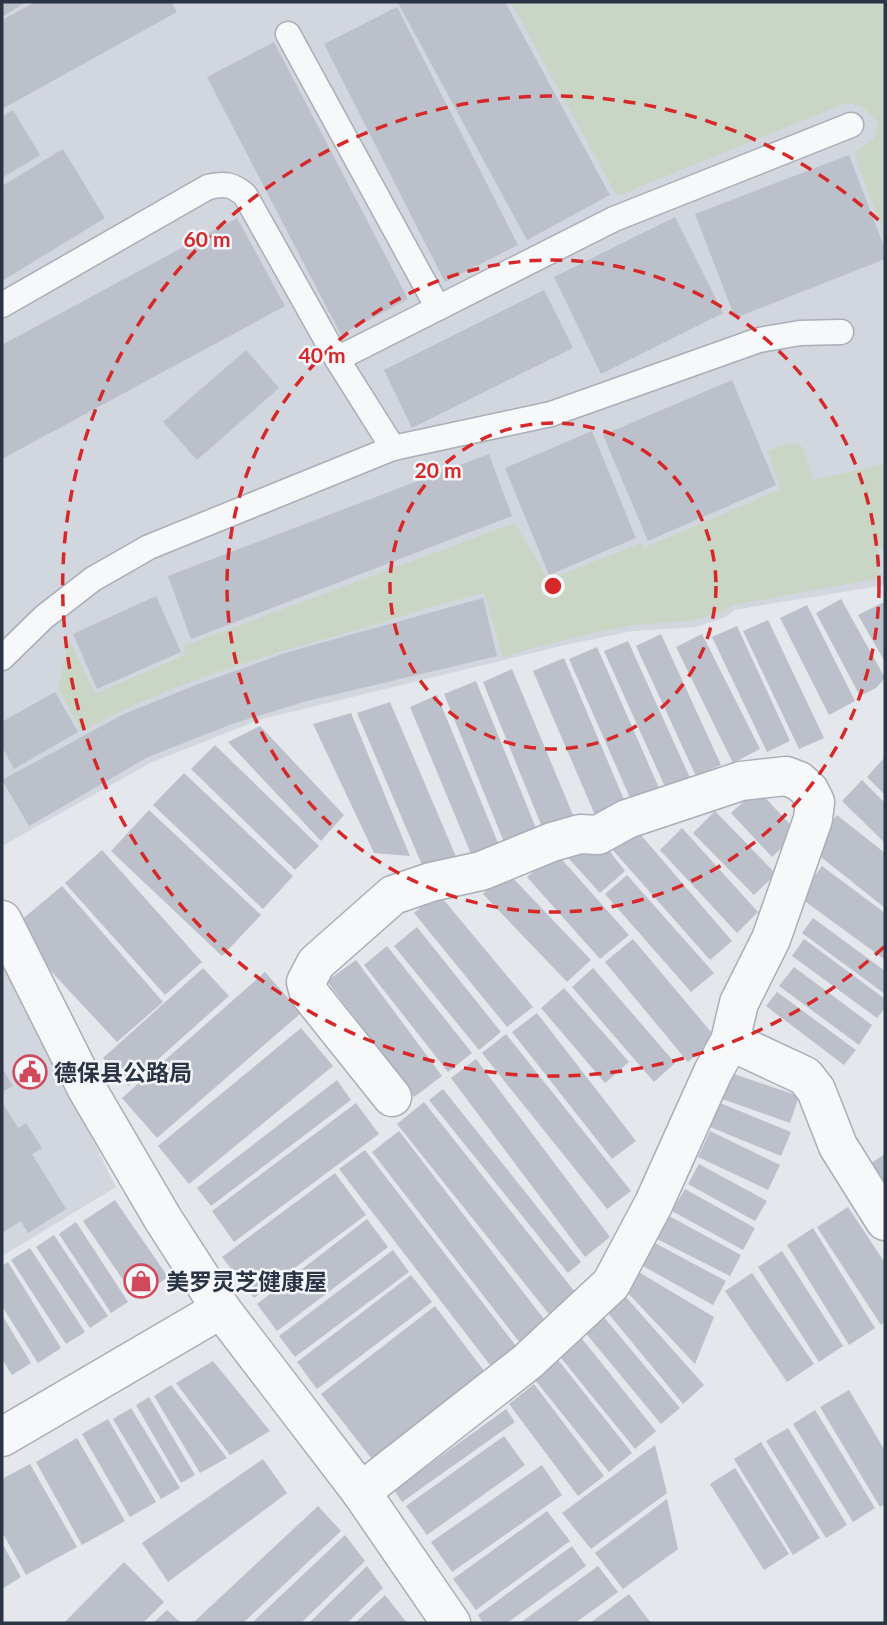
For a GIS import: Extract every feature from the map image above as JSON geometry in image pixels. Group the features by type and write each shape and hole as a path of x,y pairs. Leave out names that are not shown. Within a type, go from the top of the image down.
{"street":[{"path":"361,1493 527,1362 611,1284 687,1135 713,1072 730,1041 739,1003 771,939 813,819 815,802 809,790 799,781 786,776 741,781 627,818 598,835 580,834 552,842 481,871 431,882 393,895 316,964 306,982 309,993 392,1097"},
{"path":"2,920 88,1088 163,1219 220,1309 361,1493 451,1623"},
{"path":"730,1041 806,1076 816,1090 838,1146 885,1221"},
{"path":"2,1437 220,1309"}],"lane":[{"path":"288,34 438,308"},
{"path":"337,359 614,219 851,125"},
{"path":"2,305 208,187 223,184 235,186 245,195 337,359 393,448"},
{"path":"2,658 44,617 83,587 149,547 393,448 551,414 759,340 800,333 841,332"}],"shaded area":[{"path":"2,2 885,2 885,585 734,610 726,617 696,627 633,631 569,644 262,719 150,763 2,846"},
{"name":"德保县公路局","path":"2,958 116,1187 2,1256"}],"green space":[{"path":"511,2 885,2 885,237 854,153 873,140 878,125 865,109 846,103 617,196"},
{"path":"790,443 802,446 813,480 885,464 885,547 877,549 880,578 733,605 721,612 696,619 597,632 503,657 484,593 222,671 151,698 82,731 58,688 69,639 95,694 185,655 184,646 515,523 548,580 641,543 644,548 781,489 767,451"}],"building":[{"path":"2,2 26,2 2,17"},
{"path":"35,2 171,2 177,12 2,109 2,20"},
{"path":"505,2 610,195 527,240 398,3"},
{"path":"397,7 518,245 445,282 324,44"},
{"path":"274,42 408,299 341,335 207,77"},
{"path":"13,110 40,155 2,178 2,117"},
{"path":"63,149 105,218 2,281 2,186"},
{"path":"849,155 885,249 885,259 735,318 695,214"},
{"path":"675,217 723,313 601,374 554,277"},
{"path":"237,218 285,306 2,459 2,345"},
{"path":"544,290 573,348 412,428 384,370"},
{"path":"246,350 279,388 197,460 163,422"},
{"path":"732,380 776,485 648,541 603,435"},
{"path":"592,431 636,538 549,575 505,468"},
{"path":"489,454 512,516 191,639 168,576"},
{"path":"156,596 181,652 97,689 73,634"},
{"path":"483,598 497,656 303,702 232,724 148,757 29,826 2,780 124,714 196,685 285,653"},
{"path":"841,599 885,678 876,688 860,696 816,613"},
{"path":"884,602 885,605 885,662 858,615"},
{"path":"807,605 855,701 829,715 780,618"},
{"path":"768,620 824,738 799,749 743,631"},
{"path":"737,626 790,741 767,752 712,637"},
{"path":"661,634 721,765 696,776 636,646"},
{"path":"702,634 760,749 733,763 676,647"},
{"path":"628,641 690,778 666,789 604,651"},
{"path":"597,647 659,788 631,800 569,659"},
{"path":"564,658 625,802 595,815 533,671"},
{"path":"512,669 573,815 542,827 483,682"},
{"path":"476,681 538,833 506,847 444,694"},
{"path":"55,692 78,732 14,769 2,747 2,722"},
{"path":"437,695 501,850 474,861 410,707"},
{"path":"390,702 457,859 422,865 357,713"},
{"path":"351,713 410,856 374,853 313,724"},
{"path":"260,726 344,815 321,841 228,742"},
{"path":"215,745 319,846 295,870 191,769"},
{"path":"885,757 885,795 867,777"},
{"path":"184,773 293,876 263,909 153,805"},
{"path":"862,780 885,803 885,843 842,801"},
{"path":"757,789 798,833 772,857 731,813"},
{"path":"149,810 261,915 222,956 111,851"},
{"path":"715,811 776,874 754,895 693,833"},
{"path":"837,815 885,853 885,908 811,849"},
{"path":"634,827 732,941 710,960 611,848"},
{"path":"682,828 758,912 737,933 660,850"},
{"path":"607,848 625,871 600,893 561,850"},
{"path":"102,850 202,962 165,995 65,883"},
{"path":"556,853 629,935 600,959 527,877"},
{"path":"822,866 885,913 884,959 799,897"},
{"path":"506,871 591,960 567,982 483,894"},
{"path":"627,875 714,973 691,992 605,894"},
{"path":"62,886 163,1002 117,1042 50,970 20,921"},
{"path":"438,893 533,1007 507,1027 414,913"},
{"path":"813,918 885,971 885,994 802,933"},
{"path":"417,927 501,1032 479,1050 394,946"},
{"path":"633,939 716,1038 688,1062 605,962"},
{"path":"804,939 885,999 885,1008 877,1018 792,956"},
{"path":"387,946 472,1053 448,1072 364,965"},
{"path":"356,960 442,1076 414,1097 327,981"},
{"path":"794,967 872,1025 859,1045 779,986"},
{"path":"203,968 229,996 128,1086 103,1058"},
{"path":"593,968 675,1063 654,1082 572,987"},
{"path":"265,972 301,1013 157,1138 122,1098"},
{"path":"564,988 629,1062 605,1083 541,1008"},
{"path":"777,992 856,1050 844,1065 766,1006"},
{"path":"537,1013 636,1141 612,1159 512,1032"},
{"path":"301,1028 333,1066 189,1184 158,1146"},
{"path":"506,1034 631,1191 607,1209 482,1053"},
{"path":"476,1059 610,1237 585,1257 451,1078"},
{"path":"2,1068 13,1086 2,1092"},
{"path":"731,1073 799,1096 790,1123 722,1099"},
{"path":"337,1080 351,1100 211,1206 197,1188"},
{"path":"443,1089 581,1262 568,1273 429,1100"},
{"path":"2,1102 18,1128 26,1123 42,1148 32,1154 66,1209 28,1233 21,1221 2,1233"},
{"path":"424,1102 575,1292 549,1314 397,1124"},
{"path":"356,1103 379,1134 234,1242 212,1211"},
{"path":"720,1103 791,1132 781,1156 710,1127"},
{"path":"399,1131 547,1323 520,1343 372,1152"},
{"path":"710,1131 780,1165 768,1190 698,1157"},
{"path":"365,1150 516,1346 490,1365 339,1169"},
{"path":"885,1154 885,1191 868,1165"},
{"path":"699,1164 767,1201 755,1221 688,1184"},
{"path":"335,1173 366,1215 254,1298 222,1257"},
{"path":"685,1189 755,1228 743,1250 672,1211"},
{"path":"115,1200 168,1277 136,1299 83,1221"},
{"path":"848,1207 885,1263 885,1322 881,1325 817,1227"},
{"path":"669,1216 741,1255 730,1276 657,1239"},
{"path":"367,1219 388,1247 277,1331 257,1304"},
{"path":"76,1222 128,1302 111,1313 59,1234"},
{"path":"813,1228 875,1328 849,1345 787,1245"},
{"path":"54,1235 108,1316 90,1328 36,1247"},
{"path":"653,1242 726,1281 713,1305 641,1265"},
{"path":"30,1248 85,1332 66,1344 11,1260"},
{"path":"393,1250 409,1272 295,1357 279,1336"},
{"path":"782,1251 843,1346 819,1362 758,1267"},
{"path":"8,1262 61,1348 38,1363 2,1306 2,1266"},
{"path":"637,1271 714,1317 695,1364 626,1291"},
{"path":"752,1273 814,1364 787,1382 725,1291"},
{"path":"411,1275 432,1302 317,1389 297,1362"},
{"path":"625,1296 704,1385 683,1404 607,1312"},
{"path":"435,1306 485,1372 372,1459 321,1394"},
{"path":"2,1315 31,1363 12,1375 2,1359"},
{"path":"602,1315 680,1408 661,1424 584,1331"},
{"path":"579,1335 656,1431 635,1449 557,1353"},
{"path":"555,1356 632,1453 609,1472 531,1375"},
{"path":"213,1361 270,1431 230,1455 176,1383"},
{"path":"534,1384 604,1476 578,1496 509,1404"},
{"path":"171,1385 227,1458 200,1473 154,1396"},
{"path":"849,1390 885,1451 885,1504 880,1507 820,1407"},
{"path":"149,1397 195,1475 181,1483 136,1405"},
{"path":"131,1408 180,1488 161,1499 113,1419"},
{"path":"506,1409 515,1422 402,1502 394,1490"},
{"path":"815,1410 875,1508 853,1522 793,1424"},
{"path":"108,1419 156,1502 130,1517 82,1434"},
{"path":"788,1428 847,1525 826,1538 766,1441"},
{"path":"504,1436 525,1465 427,1535 406,1506"},
{"path":"77,1438 125,1521 82,1545 36,1462"},
{"path":"761,1442 820,1538 793,1555 734,1459"},
{"path":"655,1445 667,1493 591,1549 562,1513"},
{"path":"263,1459 287,1493 168,1582 142,1543"},
{"path":"30,1464 77,1547 26,1575 2,1532 2,1479"},
{"path":"542,1465 562,1495 452,1572 431,1542"},
{"path":"735,1468 789,1554 764,1570 710,1484"},
{"path":"667,1499 678,1549 623,1589 595,1553"},
{"path":"318,1506 341,1531 243,1623 194,1622"},
{"path":"547,1511 570,1541 476,1610 453,1579"},
{"path":"345,1535 365,1561 301,1623 252,1623"},
{"path":"2,1543 21,1577 2,1589"},
{"path":"572,1546 586,1566 507,1623 483,1623 478,1615"},
{"path":"124,1562 164,1602 143,1623 64,1623"},
{"path":"367,1566 383,1588 347,1623 309,1623"},
{"path":"598,1566 618,1592 575,1623 520,1623"},
{"path":"629,1594 651,1623 590,1623"},
{"path":"385,1595 407,1623 355,1623"},
{"path":"167,1610 181,1623 153,1623"}],"place":[{"name":"德保县公路局","path":"30,1072"},
{"name":"美罗灵芝健康屋","path":"141,1281"}]}
